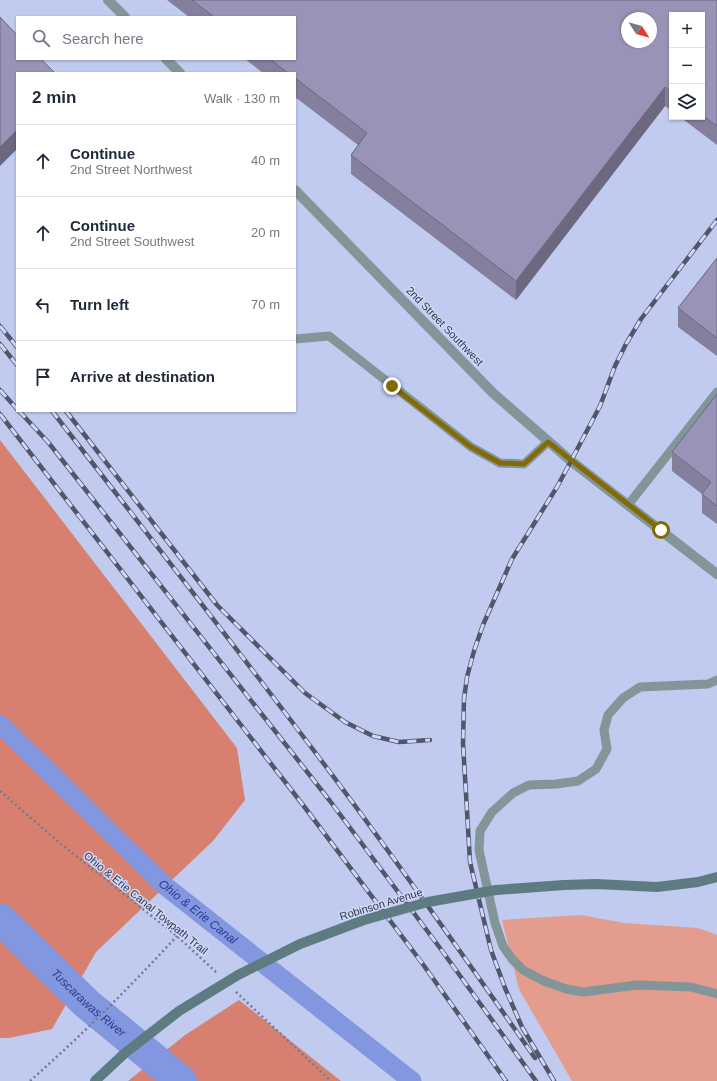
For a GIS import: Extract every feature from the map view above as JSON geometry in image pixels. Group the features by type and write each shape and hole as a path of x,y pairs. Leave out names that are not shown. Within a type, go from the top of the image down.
{"main road":[{"name":"Robinson Avenue","path":"95,1081 125,1053 179,1011 238,975 300,944 364,920 428,902 496,890 596,884 657,887 698,882 717,877"}],"street":[{"path":"108,0 124,16"},
{"path":"167,60 179,72"},
{"name":"2nd Street Southwest","path":"296,191 493,393 548,442 717,574"}],"lane":[{"path":"296,339 329,336 471,447 500,463 524,464 548,442"},
{"path":"628,505 717,392"},
{"path":"717,680 708,684 640,687 623,698 608,715 604,730 607,749 596,769 578,781 556,784 529,785 513,793 492,812 480,831 480,850 495,923 503,946 512,959 523,970 544,981 566,989 583,992 644,986 690,987 717,994"}],"path":[{"name":"Ohio & Erie Canal Towpath Trail","path":"0,791 79,859 177,936 222,978"},
{"path":"30,1081 74,1042 144,972 177,936"},
{"path":"234,989 331,1081"}],"shaded area":[{"path":"0,440 237,748 245,800 213,841 96,952 52,1029 9,1038 0,1038"},
{"path":"581,915 624,923 698,928 717,935 717,1081 572,1081 519,989 502,920"},
{"path":"239,1000 341,1081 128,1081 185,1035"}],"building":[{"path":"192,0 717,0 717,126 705,117 705,12 669,12 669,90 665,87 516,281 351,155 367,133 296,79 296,72 287,72 271,60 296,60 296,16 213,16"},
{"path":"0,17 16,34 16,60 42,60 54,72 16,72 16,131 0,147"},
{"path":"717,258 717,338 678,308"},
{"path":"717,394 717,506 702,494 711,482 672,452"}],"waterway":[{"name":"Ohio & Erie Canal","path":"0,724 164,885 412,1081"},
{"name":"Tuscarawas River","path":"0,919 86,1003 181,1081"}],"railway":[{"path":"554,1081 522,1027 505,988 491,950 470,862 463,743 464,699 467,677 483,625 512,559 557,487 571,461 600,406 615,366 626,344 641,319 717,220"},
{"path":"0,326 16,346"},
{"path":"0,344 16,364"},
{"path":"0,390 16,408"},
{"path":"20,412 48,442 330,801 440,948 536,1081"},
{"path":"53,412 362,815 535,1058"},
{"path":"67,412 217,605 305,693 345,722 373,736 399,742 430,740"},
{"path":"0,414 303,805 422,963 506,1081"}],"route":[{"path":"392,386 471,447 500,463 524,464 548,442 661,530"}]}
